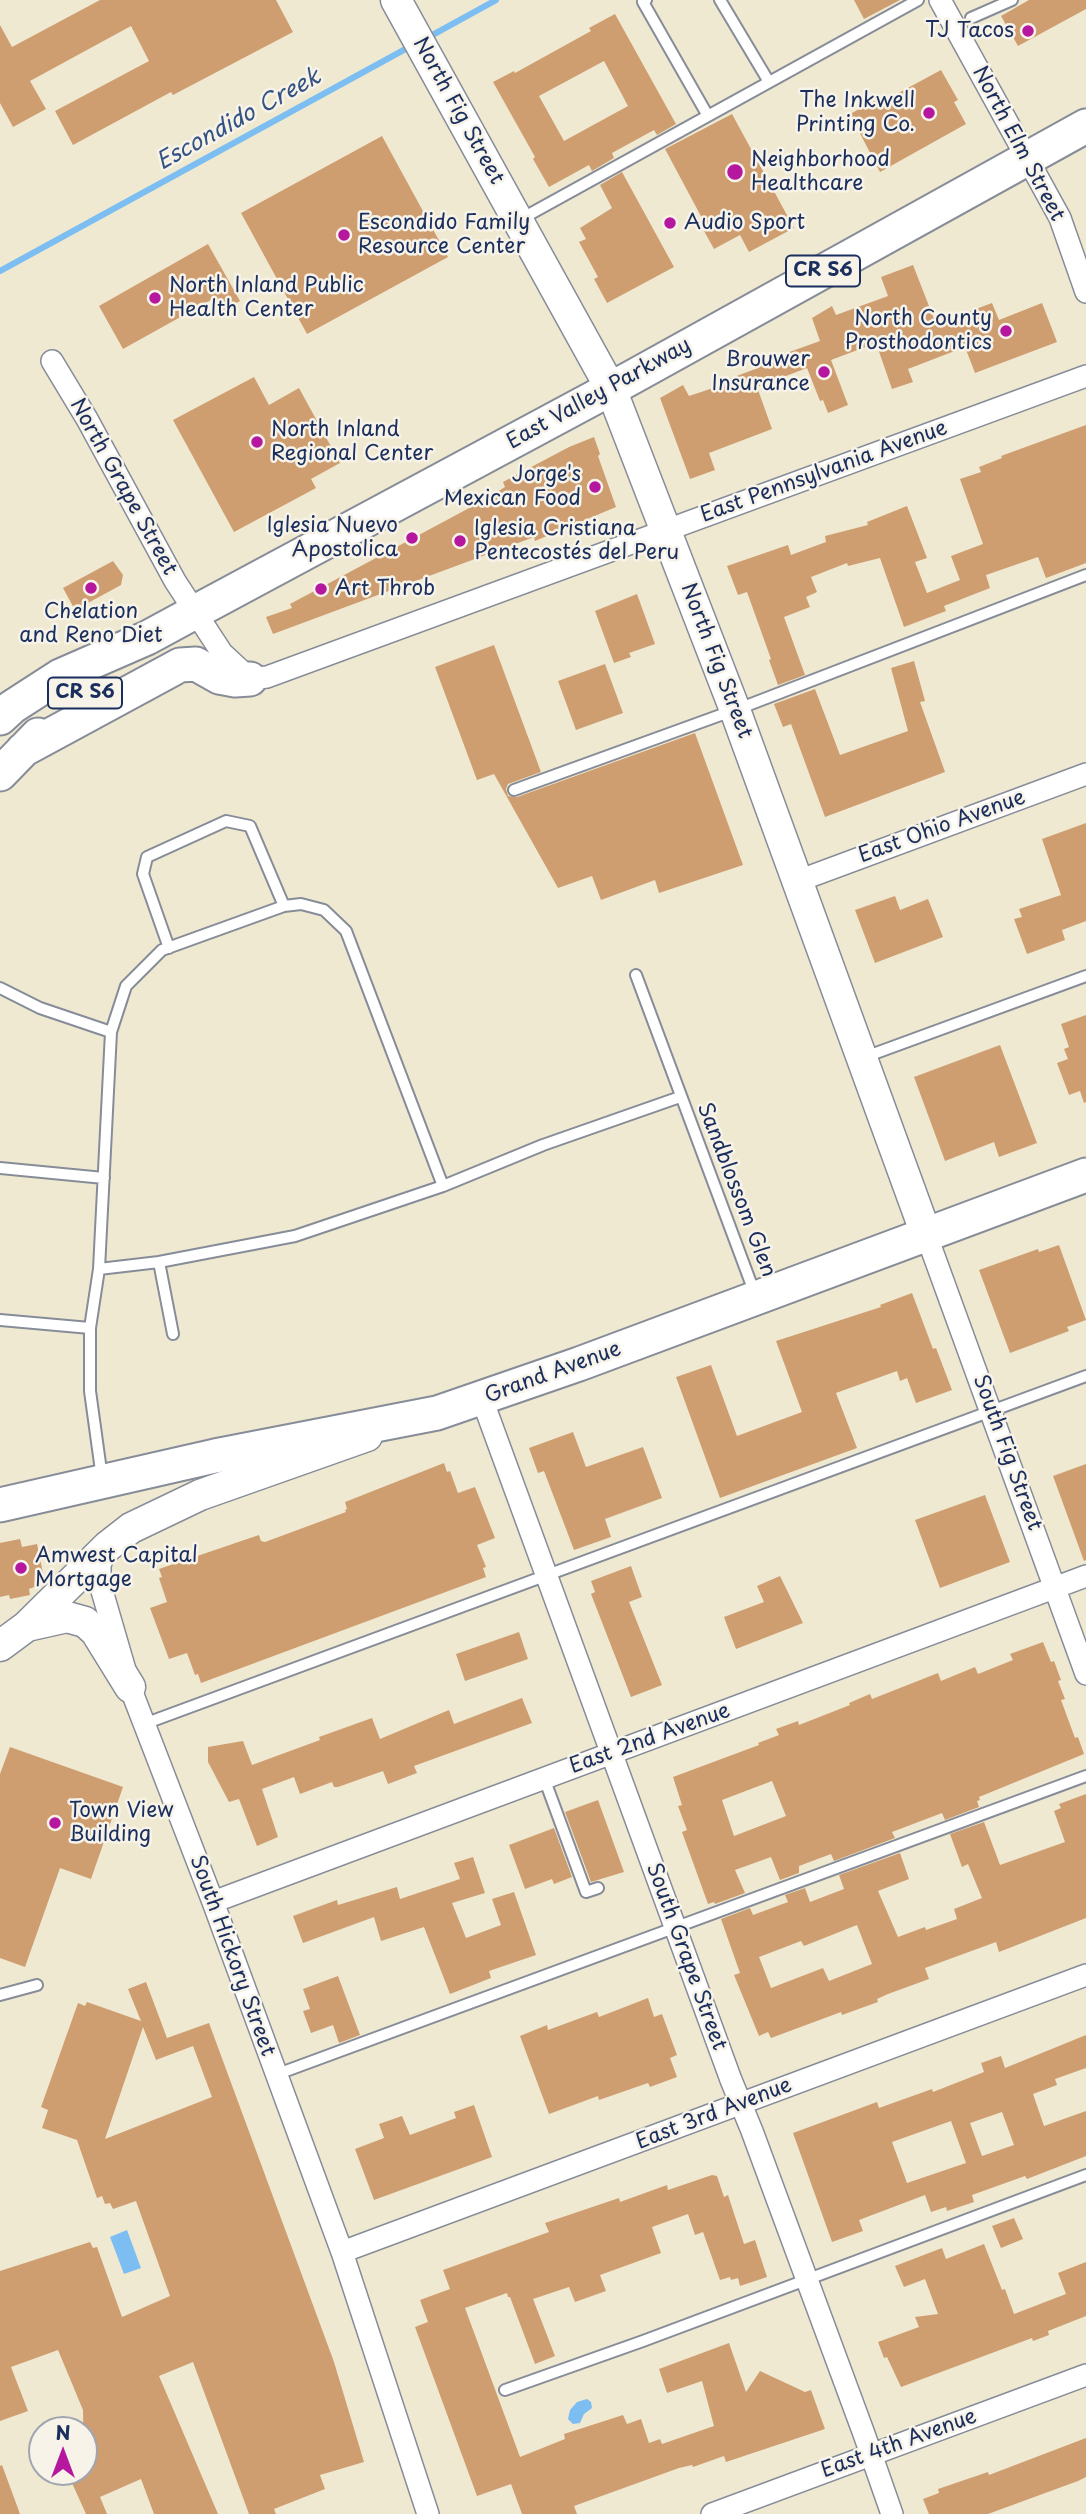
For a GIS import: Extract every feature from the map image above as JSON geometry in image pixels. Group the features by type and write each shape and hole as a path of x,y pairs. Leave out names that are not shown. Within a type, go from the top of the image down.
{"main road":[{"name":"East Valley Parkway","path":"0,718 43,686 147,638 611,389 1086,125"},
{"name":"East Valley Parkway","path":"0,774 47,726 147,638"},
{"path":"23,750 180,665 196,664 219,677 250,679"},
{"path":"0,705 43,686"},
{"name":"Grand Avenue","path":"0,1505 215,1456 407,1420 482,1399 1086,1175"}],"street":[{"name":"North Elm Street","path":"940,0 1060,218 1086,292"},
{"name":"North Fig Street","path":"398,4 611,389 735,710 926,1234"},
{"name":"North Grape Street","path":"52,361 195,612"},
{"name":"East Pennsylvania Avenue","path":"250,679 267,677 1086,376"},
{"path":"195,612 222,653 250,679"},
{"name":"East Ohio Avenue","path":"797,881 1086,774"},
{"name":"South Fig Street","path":"926,1234 992,1409 1086,1674"},
{"name":"South Grape Street","path":"482,1399 892,2514"},
{"path":"0,1646 26,1626 108,1546 131,1528 171,1507 338,1448 407,1420"},
{"name":"South Hickory Street","path":"108,1546 100,1566 100,1584 130,1687 213,1902 342,2252 428,2514"},
{"name":"East 2nd Avenue","path":"213,1902 1086,1576"},
{"path":"26,1626 67,1617 85,1622 96,1633 130,1687"},
{"name":"East 3rd Avenue","path":"342,2252 1086,1975"},
{"name":"East 4th Avenue","path":"712,2514 1086,2375"}],"lane":[{"path":"646,0 643,2 708,116"},
{"path":"720,0 769,82"},
{"path":"518,220 918,0"},
{"path":"971,18 1012,0"},
{"path":"514,790 735,710 1086,575"},
{"path":"169,948 143,874 147,857 226,821 250,826 284,906"},
{"path":"103,1481 90,1391 90,1328 99,1269 111,1032 126,986 162,950 284,906 301,904 324,910 346,931 443,1186"},
{"name":"Sandblossom Glen","path":"636,975 756,1297"},
{"path":"861,1059 1086,975"},
{"path":"0,988 40,1008 111,1032"},
{"path":"99,1269 159,1262 295,1236 443,1186 543,1146 680,1097"},
{"path":"0,1168 104,1178"},
{"path":"159,1262 173,1334"},
{"path":"0,1320 90,1328"},
{"path":"144,1724 1086,1376"},
{"path":"275,2075 1086,1776"},
{"path":"544,1778 586,1892 598,1888"},
{"path":"0,1995 37,1985"},
{"path":"505,2390 1086,2175"}],"water":[{"path":"127,2230 141,2268 124,2274 110,2237"},
{"path":"587,2399 592,2408 584,2414 580,2423 573,2424 568,2419 570,2410 577,2402"}],"building":[{"path":"100,0 276,0 293,32 173,95 171,92 73,145 55,111 149,61 131,26 30,81 46,109 13,127 0,103 0,25 12,47"},
{"path":"854,0 900,0 864,19"},
{"name":"TJ Tacos","path":"1029,0 1086,0 1086,9 1018,46 1001,16"},
{"path":"615,14 676,124 657,135 654,130 612,153 614,158 592,171 589,165 549,187 493,82 514,71 515,73 591,31 589,28","holes":["604,61 628,106 564,141 539,96"]},
{"path":"941,70 958,100 954,102 966,124 880,172 850,114 878,99 880,103"},
{"name":"Neighborhood Healthcare","path":"732,114 794,228 749,252 740,235 714,249 699,222 703,220 665,149"},
{"name":"Escondido Family Resource Center","path":"382,136 448,257 307,334 241,213"},
{"path":"622,172 674,267 607,303 594,279 598,277 579,242 586,239 580,228 612,208 600,185"},
{"name":"North Inland Public Health Center","path":"208,244 240,301 218,313 211,300 123,349 99,306"},
{"path":"913,265 936,324 992,303 999,320 1042,303 1057,342 975,373 965,347 908,369 913,382 892,389 876,343 831,360 848,405 828,413 823,400 820,401 807,368 757,387 772,429 709,453 715,470 690,479 660,398 683,385 689,396 719,386 718,383 758,368 756,364 820,341 812,318 832,306 836,315 888,296 881,277"},
{"name":"North Inland Regional Center","path":"254,377 269,405 299,388 340,463 311,479 316,488 234,532 173,420"},
{"path":"1086,425 1086,563 1046,578 1038,557 986,575 990,588 944,606 946,611 904,627 880,558 848,566 847,563 811,577 817,592 806,597 810,607 784,617 805,675 778,685 747,592 738,595 727,566 788,545 791,555 826,542 825,536 868,525 867,522 907,506 927,558 915,562 927,593 960,580 951,556 983,544 960,479 981,472 979,467 1002,458 1001,456"},
{"path":"594,437 616,507 535,541 534,537 273,634 266,617 292,608 290,604 486,499 505,487 503,482 569,447"},
{"name":"Chelation and Reno Diet","path":"113,561 123,575 121,585 75,610 63,588"},
{"path":"637,594 655,644 629,653 631,657 614,663 595,611"},
{"path":"494,645 541,772 508,784 508,796 517,797 695,733 743,865 659,893 655,880 601,900 592,876 558,888 494,774 477,780 435,667"},
{"path":"914,661 925,701 920,702 945,772 825,817 791,724 783,727 774,704 815,689 840,755 908,731 891,668"},
{"path":"605,664 623,713 576,730 558,681"},
{"path":"1086,823 1086,921 1062,930 1065,940 1027,954 1014,919 1022,917 1019,909 1061,895 1042,839"},
{"path":"895,896 900,910 928,899 943,937 875,963 855,910"},
{"path":"1086,1015 1084,1103 1080,1091 1069,1095 1057,1063 1068,1059 1064,1049 1069,1047 1061,1024"},
{"path":"1000,1045 1037,1143 999,1157 994,1142 945,1161 914,1077"},
{"path":"1059,1245 1086,1320 1067,1327 1069,1331 1010,1353 979,1270 1038,1249 1039,1252"},
{"path":"912,1293 952,1390 916,1403 907,1378 900,1381 897,1371 836,1393 857,1448 720,1498 676,1377 711,1365 737,1436 802,1412 776,1341 881,1307 880,1305"},
{"path":"573,1432 586,1467 643,1447 662,1498 605,1519 611,1537 574,1550 544,1471 538,1473 529,1448"},
{"path":"444,1463 458,1493 475,1487 495,1538 477,1545 486,1567 483,1568 486,1577 201,1683 187,1653 169,1659 150,1608 167,1602 159,1578 162,1577 159,1569 259,1535 261,1541 265,1542 346,1512 345,1502"},
{"path":"1086,1464 1086,1560 1084,1561 1053,1476"},
{"path":"985,1495 1010,1562 940,1588 915,1520"},
{"name":"Amwest Capital Mortgage","path":"20,1539 22,1547 37,1544 45,1583 29,1589 30,1595 10,1599 9,1595 0,1597 0,1543"},
{"path":"631,1566 642,1597 629,1602 662,1685 631,1697 591,1594 595,1592 591,1581"},
{"path":"780,1576 803,1623 736,1649 724,1617 764,1602 757,1586"},
{"path":"519,1632 528,1659 465,1681 456,1654"},
{"path":"1043,1642 1061,1680 1058,1681 1065,1699 1061,1700 1084,1754 979,1797 979,1807 945,1820 942,1813 892,1832 895,1838 834,1861 831,1854 799,1866 799,1873 780,1880 771,1857 735,1870 745,1893 708,1904 682,1832 687,1830 678,1806 682,1805 673,1777 759,1745 758,1743 779,1735 776,1729 798,1721 799,1725 870,1694 872,1699 938,1673 941,1681 975,1667 978,1674 1013,1660 1010,1654","holes":["772,1781 786,1816 734,1836 722,1800"]},
{"path":"522,1698 532,1723 414,1766 417,1773 388,1784 383,1771 338,1787 334,1787 332,1782 300,1794 294,1777 262,1789 278,1837 257,1846 239,1799 229,1802 208,1762 208,1747 243,1741 252,1765 372,1718 380,1739 449,1710 454,1724"},
{"name":"Town View Building","path":"10,1747 123,1787 91,1879 60,1868 25,1967 0,1958 0,1774"},
{"path":"1086,1794 1086,1918 999,1952 996,1942 925,1968 929,1979 842,2015 841,2012 771,2038 768,2032 759,2036 734,1975 740,1973 721,1919 750,1908 753,1915 788,1902 785,1895 805,1888 810,1902 844,1889 839,1875 900,1853 909,1879 878,1891 898,1937 925,1927 926,1930 957,1919 954,1909 982,1898 968,1864 962,1867 950,1834 984,1822 1000,1865 1065,1842 1054,1811 1061,1808 1059,1804","holes":["857,1925 872,1964 829,1981 823,1968 771,1988 759,1957 801,1941 804,1946"]},
{"path":"598,1800 624,1872 591,1882 565,1812"},
{"path":"554,1828 572,1877 554,1884 552,1879 525,1889 509,1845"},
{"path":"473,1857 485,1893 452,1903 466,1938 501,1925 492,1899 514,1892 536,1955 489,1971 491,1978 450,1994 424,1927 381,1941 374,1917 303,1943 293,1916 337,1900 338,1905 397,1887 400,1899 460,1879 454,1863"},
{"path":"338,1976 360,2035 339,2043 333,2025 311,2033 303,2011 310,2009 303,1989"},
{"path":"146,1982 167,2038 209,2023 334,2362 364,2462 320,2475 325,2489 274,2509 276,2514 249,2514 193,2362 159,2376 218,2514 154,2514 141,2479 100,2497 107,2514 86,2514 73,2486 98,2486 98,2416 83,2416 58,2350 11,2367 28,2411 0,2421 0,2271 90,2242 93,2248 97,2247 122,2317 170,2296 136,2201 113,2209 110,2203 105,2204 102,2196 97,2198 77,2140 42,2128 48,2110 41,2107 78,2003 85,2006 87,2002 141,2021 128,1989","holes":["143,2027 156,2060 193,2046 212,2097 105,2139"]},
{"path":"648,1998 654,2017 662,2014 677,2055 670,2058 677,2077 650,2087 648,2083 599,2100 598,2096 549,2114 520,2036 547,2025 548,2030 597,2012 599,2017"},
{"path":"1086,2035 1086,2068 1055,2079 1057,2085 1033,2094 1044,2126 1086,2111 1086,2156 1027,2179 1025,2176 972,2195 974,2202 947,2211 946,2207 931,2212 925,2195 859,2220 863,2231 832,2242 793,2133 877,2102 879,2108 932,2089 933,2092 984,2072 981,2063 1001,2056 1005,2068","holes":["1002,2112 1014,2145 982,2156 970,2123","951,2121 966,2163 907,2183 892,2142"]},
{"path":"474,2105 492,2157 374,2200 355,2149 384,2138 379,2124 402,2116 410,2135 456,2118 454,2112"},
{"path":"712,2175 717,2176 724,2197 728,2195 744,2244 755,2240 767,2277 740,2286 738,2278 720,2280 703,2232 695,2235 688,2214 652,2227 661,2253 600,2275 606,2291 575,2302 569,2287 533,2299 555,2356 535,2364 507,2293 465,2308 520,2457 565,2439 564,2434 623,2415 627,2424 641,2419 649,2443 660,2439 662,2444 714,2426 702,2381 667,2393 659,2369 729,2343 746,2392 760,2371 805,2392 811,2390 825,2429 726,2462 724,2456 693,2467 679,2468 574,2506 577,2514 522,2514 511,2484 477,2496 415,2327 428,2322 420,2300 450,2289 443,2270 549,2232 545,2223 619,2198 620,2202 667,2185 668,2190"},
{"path":"1014,2218 1023,2239 1001,2248 992,2226"},
{"path":"984,2244 1014,2314 1066,2294 1058,2273 1086,2262 1086,2316 1048,2331 1049,2335 1033,2341 1032,2338 901,2387 878,2342 919,2327 915,2317 938,2314 925,2279 904,2287 895,2266 942,2248 946,2259"},
{"path":"1086,2438 1086,2477 1078,2481 988,2514 929,2514 923,2499 939,2493 938,2489 988,2472 989,2475"},
{"path":"2,2465 20,2514 0,2514"}],"waterway":[{"name":"Escondido Creek","path":"427,38 496,0"},
{"name":"Escondido Creek","path":"0,271 411,46"}],"place":[{"name":"TJ Tacos","path":"1028,31"},
{"name":"The Inkwell Printing Co.","path":"929,113"},
{"name":"Neighborhood Healthcare","path":"735,172"},
{"name":"Audio Sport","path":"670,223"},
{"name":"Escondido Family Resource Center","path":"344,235"},
{"name":"North Inland Public Health Center","path":"155,298"},
{"name":"North County Prosthodontics","path":"1006,331"},
{"name":"Brouwer Insurance","path":"824,372"},
{"name":"North Inland Regional Center","path":"257,442"},
{"name":"Jorge's Mexican Food","path":"595,487"},
{"name":"Iglesia Nuevo Apostolica","path":"412,538"},
{"name":"Iglesia Cristiana Pentecostés del Peru","path":"460,541"},
{"name":"Chelation and Reno Diet","path":"91,588"},
{"name":"Art Throb","path":"321,589"},
{"name":"Amwest Capital Mortgage","path":"21,1568"},
{"name":"Town View Building","path":"55,1823"}]}
